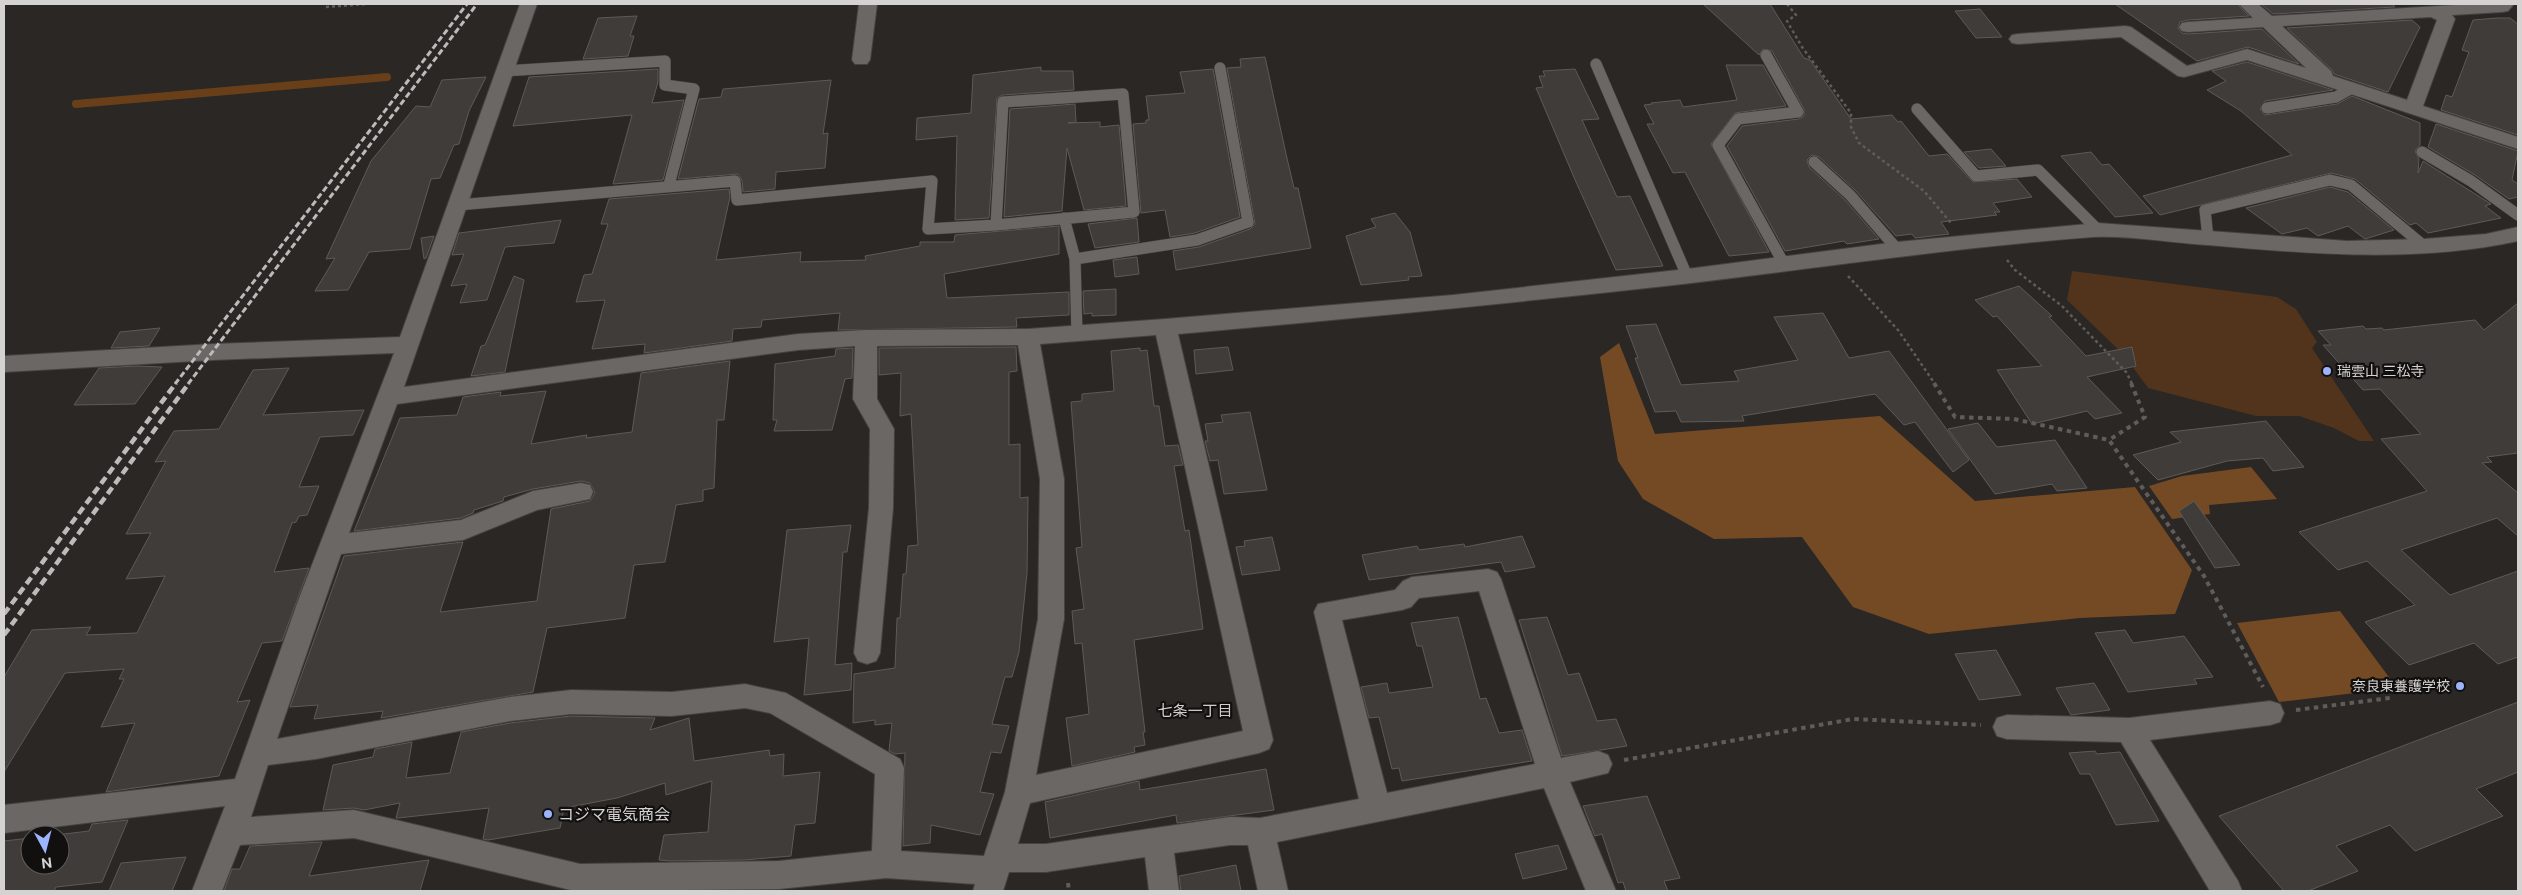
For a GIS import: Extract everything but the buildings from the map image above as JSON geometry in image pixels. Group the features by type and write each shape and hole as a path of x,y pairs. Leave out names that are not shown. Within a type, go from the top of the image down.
{"street":[{"path":"207,891 231,832 256,754 408,345 458,205 503,70 528,4"},
{"path":"861,60 868,4"},
{"path":"2248,4 2330,80"},
{"path":"2188,27 2502,8 2506,4"},
{"path":"2413,108 2446,19 2436,12"},
{"path":"2018,39 2125,31 2184,72 2247,54 2518,143"},
{"path":"389,397 712,352 798,342 866,338 1077,335 1453,302 1687,276 1834,257 2098,230 2347,248 2424,246 2486,241 2518,234"},
{"path":"1019,792 1258,740 1165,327"},
{"path":"993,873 1019,792 1051,619 1052,479 1028,337"},
{"path":"866,338 865,399 882,429 880,508 867,653"},
{"path":"4,364 213,352 408,345"},
{"path":"333,545 463,530 533,501 581,492"},
{"path":"1376,808 1327,612 1402,599 1412,588 1488,579 1552,773 1601,891"},
{"path":"256,754 316,746 510,709 571,702 672,704 745,696 776,702 890,768 886,864"},
{"path":"2007,727 2130,730 2270,713"},
{"path":"2130,730 2227,891"},
{"path":"231,832 354,824 580,878 779,875 886,864 993,873 1046,858 1230,831 1260,832 1598,764"},
{"path":"4,819 244,791"},
{"path":"1260,832 1273,891"},
{"path":"1158,842 1164,891"}],"lane":[{"path":"1766,55 1798,112 1738,119 1718,145 1784,264"},
{"path":"503,70 666,61 664,85 694,89 669,185"},
{"path":"1596,64 1687,276"},
{"path":"1075,260 1197,240 1248,222 1220,68"},
{"path":"2267,108 2336,97 2352,88"},
{"path":"458,205 669,185 735,181 737,200 932,181 928,229 996,225 1134,212 1124,94 1004,102 996,225"},
{"path":"1917,109 1976,176 2038,170 2098,230"},
{"path":"2422,152 2471,181 2518,216"},
{"path":"1814,162 1850,195 1898,250"},
{"path":"2208,238 2205,210 2330,180 2350,185 2424,246"},
{"path":"1064,218 1075,260 1077,335"}],"path":[{"path":"326,7 368,4"},
{"path":"1788,4 1796,15 1787,21 1802,47 1851,113 1851,127 1859,143 1924,191 1947,219 1982,241 2015,270 2062,306 2127,373 2145,417 2109,440"},
{"path":"1834,257 1854,285 1898,330 1955,417 1977,415 2040,422 2109,440 2204,576 2270,700 2270,713 2390,698"},
{"path":"1598,764 1853,720 2007,727"}],"shaded area":[{"path":"2072,271 2277,297 2296,309 2317,342 2312,348 2374,441 2359,441 2334,428 2299,416 2256,416 2148,388 2124,355 2067,300"},
{"path":"1619,343 1655,434 1880,416 1975,501 2135,487 2192,570 2175,614 2080,618 1929,634 1853,607 1802,537 1714,539 1643,499 1618,461 1600,357"},
{"path":"2251,467 2277,499 2209,505 2210,514 2172,519 2149,486 2182,476"},
{"path":"2340,611 2397,688 2279,702 2237,623"}],"waterway":[{"path":"76,104 387,77"}],"railway":[{"path":"175,384 467,4"},
{"path":"188,384 477,4"},
{"path":"4,614 176,383"},
{"path":"4,635 189,383"}],"place":[{"name":"瑞雲山 三松寺","path":"2327,371"},
{"name":"奈良東養護学校","path":"2460,686"},
{"name":"コジマ電気商会","path":"548,814"}],"district":[{"name":"七条一丁目","path":"1195,710"}]}
